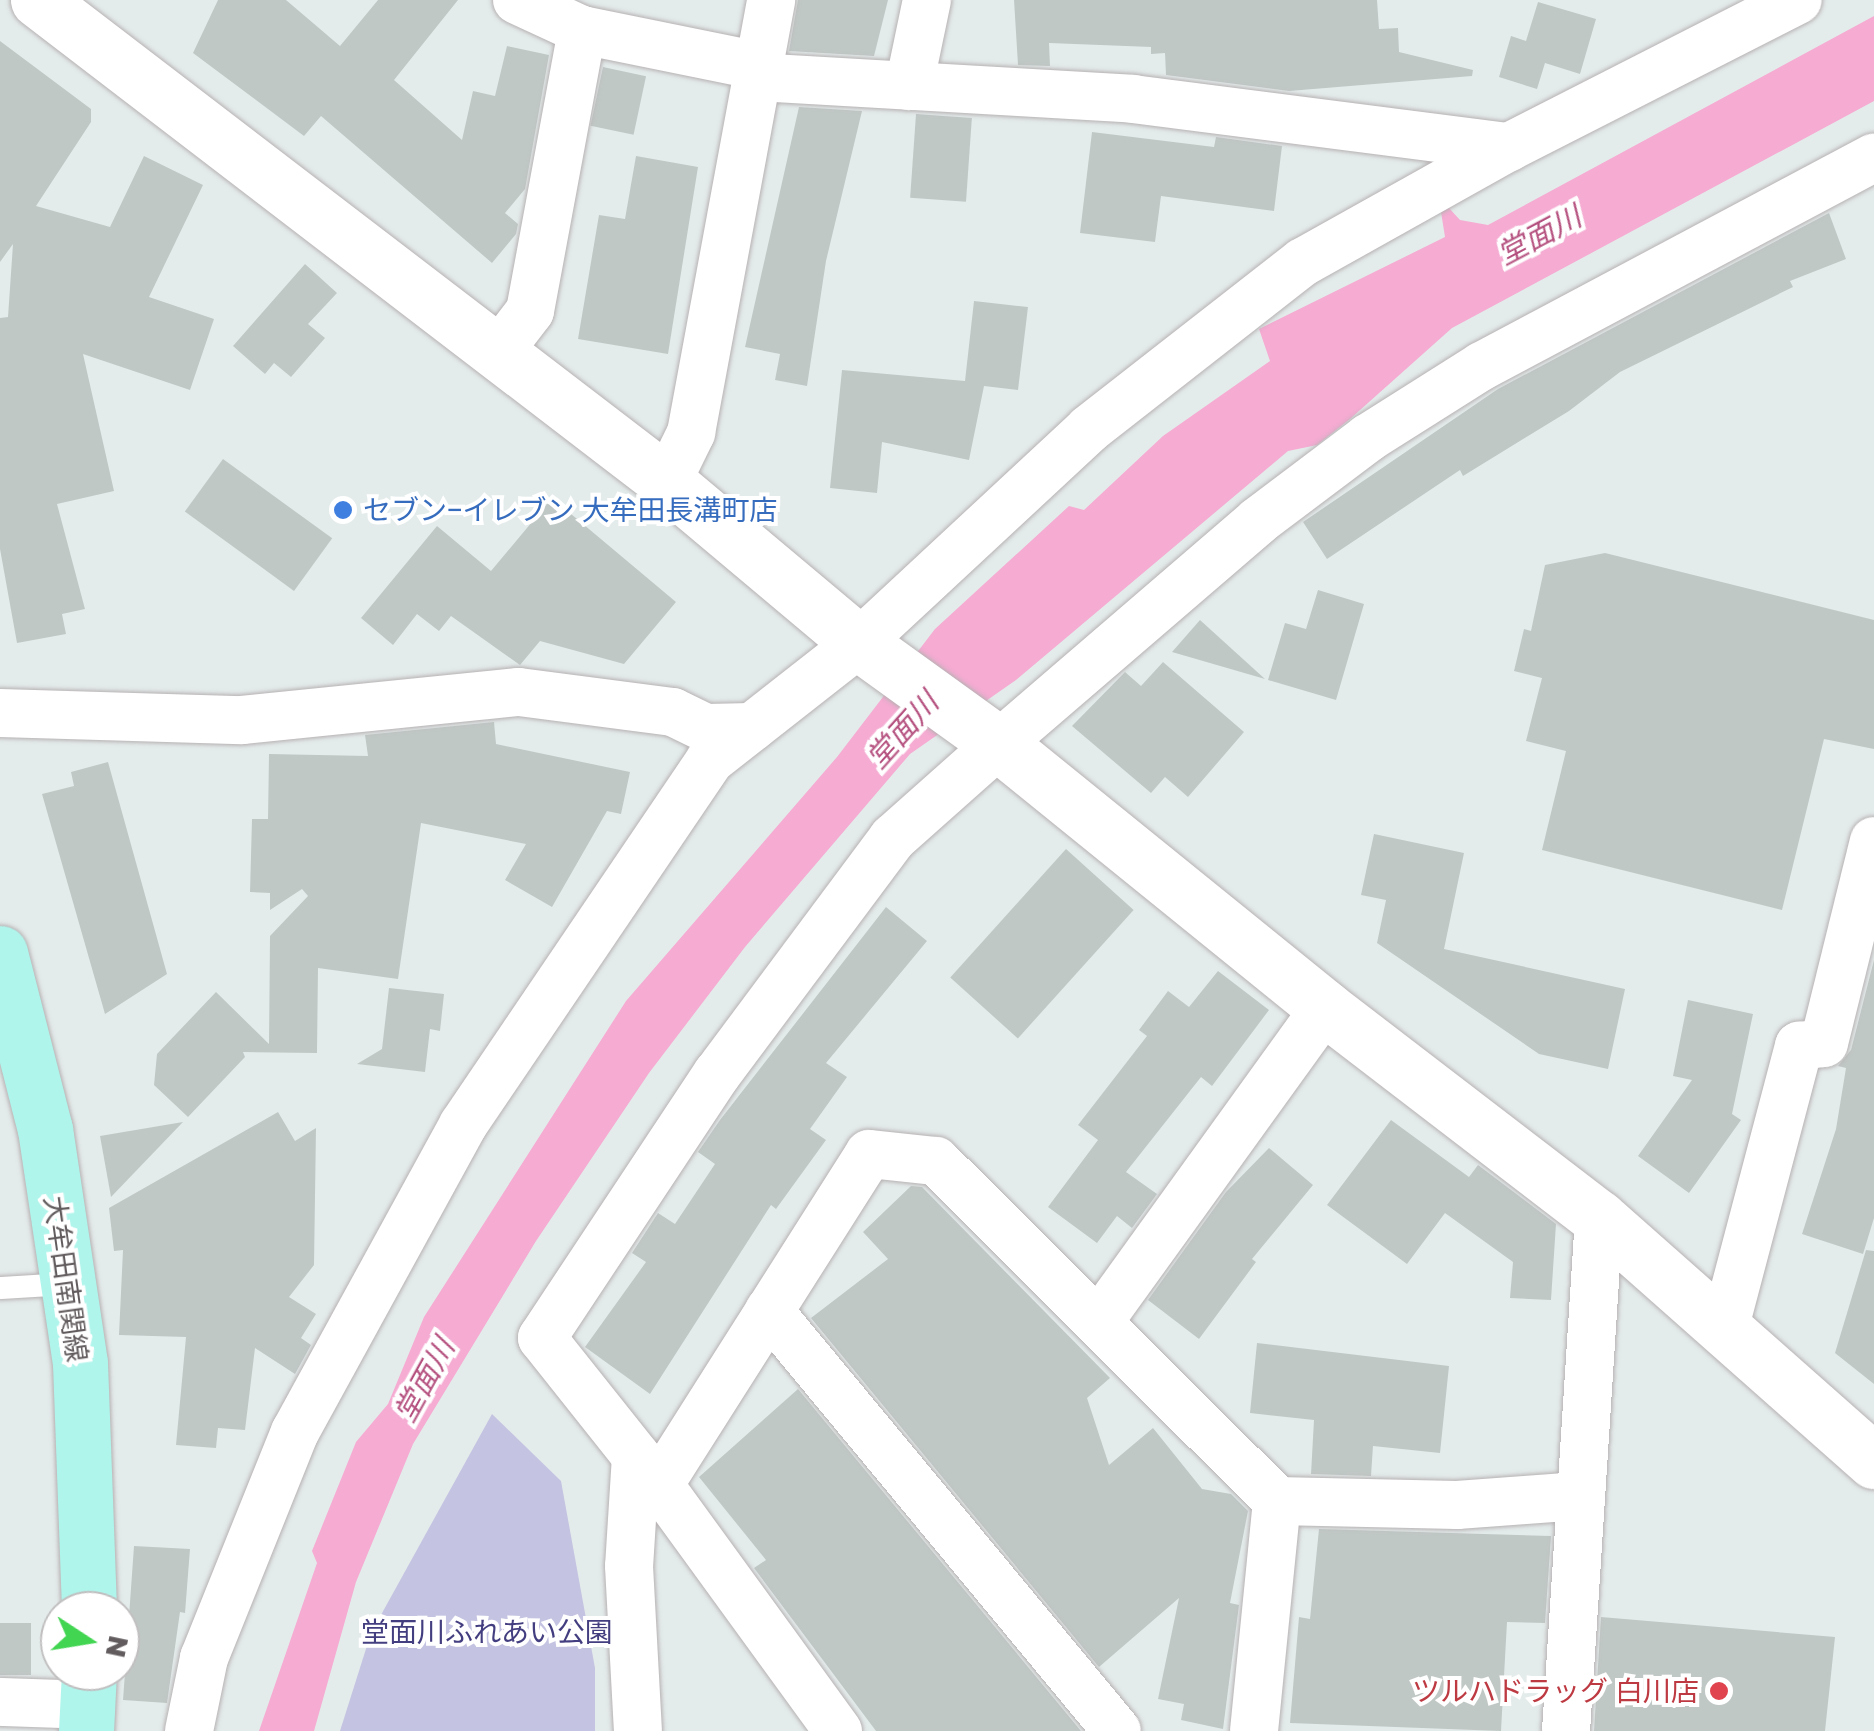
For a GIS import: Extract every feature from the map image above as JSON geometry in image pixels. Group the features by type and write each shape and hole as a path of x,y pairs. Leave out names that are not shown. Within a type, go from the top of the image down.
{"main road":[{"name":"大牟田南関線","path":"0,954 44,1128 80,1363 88,1591"}],"street":[{"path":"38,0 668,482 860,643 999,744 1325,1008 1599,1218 1874,1461"},
{"path":"517,0 757,72 909,86 1133,99 1509,147"},
{"path":"668,482 690,433 772,0"},
{"path":"909,86 927,0"},
{"path":"189,1731 204,1658 295,1432 463,1125 710,760 860,643 948,554 1176,357 1303,262 1509,147 1798,0"},
{"path":"497,354 530,311 568,17"},
{"path":"838,1731 648,1470 542,1338 717,1074 893,838 999,744 1258,521 1368,438 1482,366 1874,158"},
{"path":"0,713 242,720 520,692 673,712 706,728 752,728"},
{"path":"1725,1326 1798,1046 1824,1043 1874,840"},
{"path":"1100,1320 1325,1008"},
{"path":"638,1731 629,1566 648,1470 769,1311 870,1154 936,1160 1277,1500 1458,1504 1580,1496"},
{"path":"1566,1731 1599,1218"},
{"path":"769,1311 1117,1731"},
{"path":"1254,1731 1277,1500"},
{"path":"0,1702 88,1702"}],"lane":[{"path":"0,1288 68,1284"}],"green space":[{"name":"堂面川ふれあい公園","path":"492,1414 561,1481 595,1668 595,1731 340,1731 371,1633"}],"water":[{"name":"堂面川","path":"1874,16 1874,101 1452,328 1317,445 1288,451 1016,680 910,754 745,947 649,1073 536,1241 413,1444 356,1582 314,1731 259,1731 317,1563 312,1551 356,1442 388,1404 424,1317 626,1001 837,757 935,629 1069,506 1084,510 1163,436 1270,361 1259,329 1445,237 1441,212 1449,208 1460,220 1488,225"}],"building":[{"path":"218,0 286,0 340,46 378,0 458,0 394,80 462,140 473,91 495,96 507,46 549,55 525,189 505,213 518,224 516,234 492,263 321,116 304,136 193,53"},
{"path":"798,0 888,0 874,56 789,51"},
{"path":"1014,0 1377,0 1379,29 1398,28 1399,52 1473,70 1472,76 1289,91 1166,75 1165,53 1151,54 1151,47 1049,43 1050,66 1018,65"},
{"path":"1538,2 1596,19 1580,74 1545,63 1537,89 1499,77 1511,36 1526,41"},
{"path":"0,41 91,109 91,122 36,206 110,227 144,156 203,185 149,297 214,319 190,390 83,354 114,491 57,504 85,609 62,614 66,634 17,643 0,549 0,318 8,317 13,244 0,262"},
{"path":"603,67 646,76 634,135 591,126"},
{"path":"799,107 862,111 826,261 807,386 775,380 780,354 745,347"},
{"path":"916,114 972,118 966,202 910,198"},
{"path":"1092,132 1214,147 1216,137 1282,146 1274,211 1161,196 1155,242 1080,233"},
{"path":"636,156 698,167 668,354 578,339 599,215 625,219"},
{"path":"1829,213 1846,259 1790,281 1793,287 1620,372 1569,411 1463,476 1460,470 1327,559 1303,522 1498,389"},
{"path":"305,264 337,293 308,324 325,338 291,377 274,363 265,374 233,346"},
{"path":"974,301 1028,307 1018,390 984,386 969,460 882,442 877,493 830,488 842,370 965,381"},
{"path":"223,459 332,538 294,591 185,512"},
{"path":"552,498 676,602 624,664 540,641 520,665 451,616 439,631 417,614 393,645 361,618 437,526 491,571"},
{"path":"1605,553 1874,620 1874,749 1824,739 1782,910 1542,850 1566,751 1526,741 1542,678 1514,671 1524,629 1531,631 1545,565"},
{"path":"1318,590 1364,604 1336,700 1268,680 1285,623 1306,629"},
{"path":"1200,620 1265,679 1172,652"},
{"path":"1163,662 1244,732 1188,797 1165,777 1151,793 1072,726 1125,672 1141,686"},
{"path":"494,722 496,744 630,772 621,814 607,811 552,907 505,880 526,844 421,823 398,979 318,968 317,1053 243,1052 245,1057 188,1117 154,1085 157,1054 216,992 269,1044 270,936 308,896 302,889 270,910 270,893 250,892 252,819 268,819 269,754 368,756 365,735"},
{"path":"108,762 167,974 105,1014 42,794 74,786 71,772"},
{"path":"1374,834 1464,853 1444,949 1625,989 1608,1069 1539,1054 1377,943 1386,900 1361,895"},
{"path":"1066,849 1134,910 1018,1038 950,978"},
{"path":"886,907 927,941 826,1063 847,1077 810,1129 826,1140 776,1209 771,1205 650,1394 585,1347 646,1262 632,1253 658,1213 675,1224 715,1164 698,1152"},
{"path":"1874,960 1874,1218 1863,1254 1802,1234 1836,1129 1846,1068 1838,1066 1851,1050"},
{"path":"1218,971 1269,1010 1212,1086 1201,1077 1126,1172 1157,1194 1132,1228 1117,1216 1097,1243 1048,1207 1098,1140 1078,1125 1147,1036 1139,1030 1168,991 1189,1007"},
{"path":"389,988 444,994 440,1031 430,1029 425,1072 357,1064 382,1049"},
{"path":"1688,1000 1753,1014 1732,1114 1741,1120 1689,1193 1638,1156 1692,1080 1673,1076"},
{"path":"278,1112 295,1141 316,1128 314,1265 289,1297 316,1314 301,1338 311,1345 295,1374 255,1348 245,1430 218,1428 216,1448 176,1445 186,1337 119,1335 123,1250 114,1251 109,1208"},
{"path":"1391,1120 1469,1177 1478,1165 1556,1224 1551,1300 1510,1298 1513,1262 1445,1213 1407,1264 1327,1205"},
{"path":"183,1122 111,1197 100,1136"},
{"path":"1269,1148 1313,1185 1252,1259 1256,1262 1199,1339 1148,1300 1226,1192"},
{"path":"911,1186 922,1187 1110,1378 1087,1398 1109,1465 1153,1428 1202,1489 1231,1494 1248,1511 1230,1603 1239,1605 1223,1729 1181,1720 1184,1704 1158,1699 1179,1598 1099,1667 811,1318 888,1259 863,1232"},
{"path":"1866,1250 1874,1251 1874,1384 1835,1353"},
{"path":"1257,1343 1449,1366 1440,1453 1373,1446 1371,1476 1311,1474 1314,1420 1250,1413"},
{"path":"798,1389 1081,1731 876,1731 754,1568 766,1560 699,1477"},
{"path":"1319,1529 1551,1536 1545,1623 1507,1622 1501,1731 1290,1723 1299,1617 1310,1619"},
{"path":"134,1546 190,1549 185,1613 180,1612 167,1703 123,1700 124,1691 140,1691 140,1591 131,1591"},
{"path":"1601,1617 1835,1637 1825,1731 1594,1731"},
{"path":"0,1623 31,1623 31,1675 0,1675"}],"place":[{"name":"セブン−イレブン 大牟田長溝町店","path":"343,510"},
{"name":"ツルハドラッグ 白川店","path":"1719,1691"}]}
